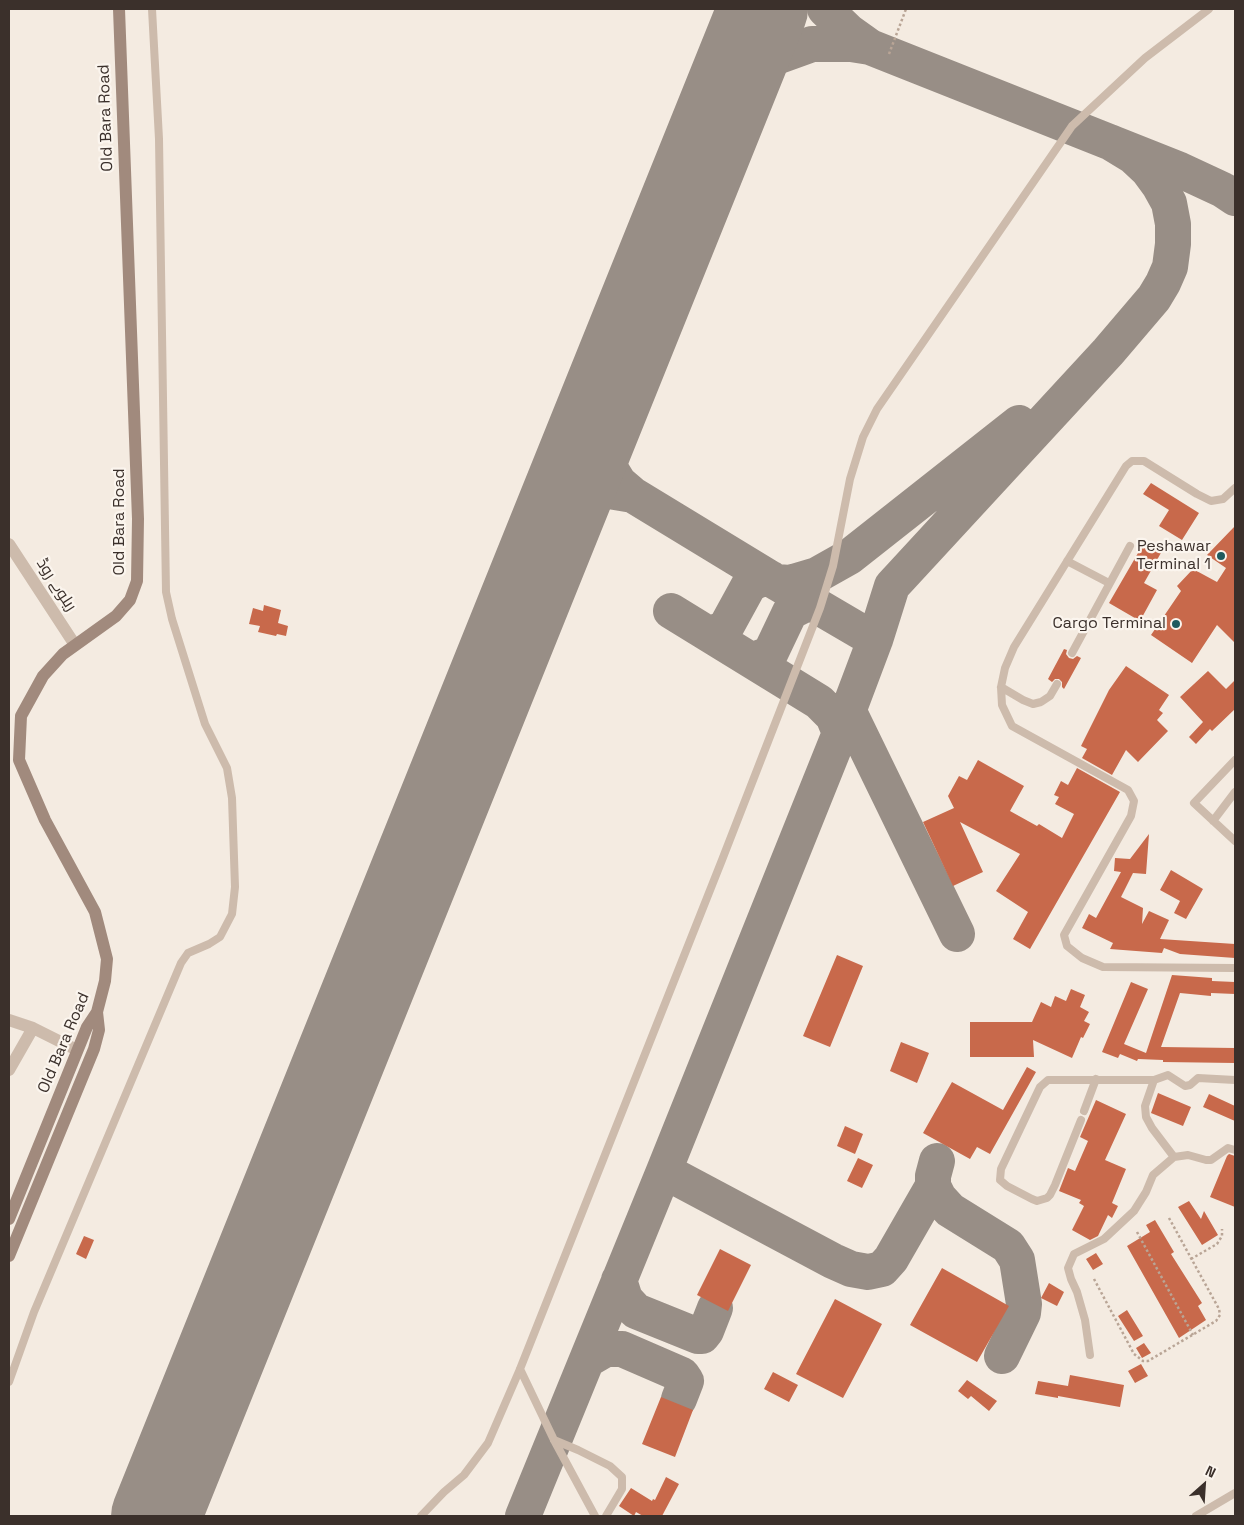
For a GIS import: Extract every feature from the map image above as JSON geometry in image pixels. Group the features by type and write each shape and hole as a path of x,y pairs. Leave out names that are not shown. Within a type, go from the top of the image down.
{"street":[{"name":"Old Bara Road","path":"9,1218 77,1050 87,1027 97,1012 105,981 108,959 95,912 45,820 20,760 21,716 43,676 63,654 116,616 130,600 137,580 138,520 119,9"},
{"name":"ریلوے روڈ","path":"9,544 75,645"},
{"path":"9,1256 94,1049 99,1030 97,1012"},
{"path":"9,1020 33,1028 77,1050"},
{"path":"9,1070 33,1028"}],"lane":[{"path":"9,1382 34,1312 181,963 188,953 209,944 220,936 232,914 234,896 232,798 227,768 205,724 172,619 166,592 159,139 152,9"},
{"path":"421,1516 464,1475 488,1444 520,1369 820,608 833,566 850,479 863,437 877,409 1072,126 1145,58 1209,9"},
{"path":"1235,488 1223,499 1211,500 1144,462 1132,461 1126,466 1014,647 1005,668 1001,687 1002,705 1012,726 1128,790 1134,801 1130,816 1064,935 1067,946 1082,958 1103,967 1235,968"},
{"path":"1072,653 1130,546"},
{"path":"1067,561 1109,583"},
{"path":"1001,687 1033,704 1041,702 1050,696 1057,684"},
{"path":"1235,760 1194,803 1235,841"},
{"path":"1213,821 1235,792"},
{"path":"1080,1120 1055,1185 1047,1198 1032,1199 1007,1186 1000,1180 1001,1169 1044,1082 1052,1079 1154,1080 1168,1075 1185,1086 1198,1078 1235,1080"},
{"path":"1084,1111 1096,1079"},
{"path":"1154,1080 1145,1106 1146,1116 1174,1157"},
{"path":"1090,1355 1085,1320 1068,1268 1074,1254 1104,1239 1134,1211 1154,1175 1174,1157 1188,1155 1211,1160 1228,1148 1235,1150"},
{"path":"520,1369 554,1440 595,1516"},
{"path":"554,1440 610,1466 622,1477 622,1489 606,1516"},
{"path":"1196,1516 1235,1493"}],"path":[{"path":"889,54 906,9"},
{"path":"1094,1279 1134,1354 1139,1358 1148,1361 1216,1321 1220,1313 1168,1218"},
{"path":"1191,1259 1218,1244 1222,1236 1222,1229"},
{"path":"1137,1232 1193,1335"}],"building":[{"path":"1151,483 1199,513 1182,540 1159,526 1169,510 1143,494"},
{"path":"1235,526 1235,643 1217,625 1192,663 1151,635 1181,591 1177,586 1193,569 1217,582 1226,568 1207,555"},
{"path":"1145,541 1162,551 1144,583 1157,590 1140,621 1109,603"},
{"path":"264,605 281,610 278,623 288,626 286,636 258,632 260,626 249,624 253,608 263,611"},
{"path":"1064,649 1067,650 1066,654 1069,658 1073,659 1077,656 1081,658 1064,689 1059,679 1055,679 1052,682 1048,679"},
{"path":"1126,666 1169,695 1159,710 1163,713 1157,720 1168,731 1138,762 1126,750 1112,775 1082,758 1087,749 1081,746 1109,690"},
{"path":"1208,671 1226,689 1235,680 1235,709 1212,731 1210,729 1196,744 1189,737 1203,722 1180,697"},
{"path":"978,760 1024,786 1010,811 1037,826 1039,824 1062,838 1074,814 1055,804 1059,797 1054,795 1061,781 1068,785 1077,768 1120,792 1030,949 1013,939 1028,912 996,891 1020,854 960,822 983,872 953,886 923,822 954,808 948,796 959,776 967,780"},
{"path":"1149,834 1146,874 1133,873 1121,897 1143,908 1142,924 1149,911 1169,920 1160,939 1235,944 1235,958 1180,954 1164,948 1162,953 1110,949 1113,943 1082,928 1089,914 1096,918 1121,872 1114,871 1115,858 1130,859"},
{"path":"1171,870 1203,889 1186,919 1174,913 1180,901 1160,890"},
{"path":"837,955 863,966 830,1047 803,1036"},
{"path":"1172,975 1212,978 1212,981 1235,982 1235,994 1211,993 1211,996 1180,993 1161,1047 1235,1048 1235,1063 1163,1062 1163,1060 1138,1059 1137,1061 1120,1054 1118,1058 1102,1052 1131,982 1148,989 1124,1044 1146,1053"},
{"path":"1071,989 1085,995 1080,1007 1089,1012 1084,1021 1090,1024 1083,1038 1081,1037 1072,1058 1033,1040 1034,1057 970,1057 970,1022 1032,1022 1041,1002 1051,1007 1055,996 1066,1001"},
{"path":"901,1042 929,1053 917,1083 890,1071"},
{"path":"1027,1067 1036,1072 990,1154 977,1147 970,1159 923,1133 952,1082 1003,1110"},
{"path":"1158,1093 1191,1107 1183,1126 1151,1113"},
{"path":"1209,1094 1235,1106 1235,1121 1203,1107"},
{"path":"1096,1100 1126,1114 1105,1160 1126,1169 1112,1203 1118,1206 1112,1218 1108,1215 1098,1236 1090,1240 1072,1230 1084,1206 1079,1203 1081,1200 1059,1191 1068,1168 1075,1171 1088,1141 1080,1137"},
{"path":"845,1126 863,1134 855,1154 837,1146"},
{"path":"1229,1154 1235,1156 1235,1207 1210,1197"},
{"path":"858,1158 873,1165 862,1188 847,1181"},
{"path":"1189,1201 1201,1219 1204,1211 1218,1235 1202,1245 1178,1207"},
{"path":"1155,1220 1174,1252 1171,1254 1202,1303 1198,1306 1206,1320 1179,1338 1127,1246 1150,1232 1146,1225"},
{"path":"84,1236 94,1240 86,1259 76,1254"},
{"path":"720,1249 751,1265 728,1311 697,1295"},
{"path":"1096,1253 1103,1264 1093,1270 1086,1259"},
{"path":"942,1268 1009,1306 977,1362 910,1325"},
{"path":"1049,1283 1064,1292 1057,1306 1041,1298"},
{"path":"835,1299 882,1324 843,1398 796,1374"},
{"path":"1127,1310 1143,1336 1134,1341 1118,1316"},
{"path":"1144,1343 1151,1353 1142,1358 1136,1348"},
{"path":"1141,1364 1148,1376 1135,1383 1128,1371"},
{"path":"773,1372 798,1385 789,1402 764,1389"},
{"path":"1070,1375 1124,1385 1120,1407 1058,1396 1058,1398 1035,1394 1038,1381 1068,1386"},
{"path":"967,1380 997,1401 989,1411 971,1396 968,1399 958,1391"},
{"path":"661,1397 693,1410 675,1457 642,1444"},
{"path":"666,1477 679,1484 662,1516 643,1516 636,1512 634,1516 619,1506 631,1488 652,1501 653,1499 655,1500"}],"taxiway":[{"path":"825,9 849,32 870,47"},
{"path":"724,109 756,70 776,57 812,44 851,44 870,47 1180,170 1223,190 1235,198"},
{"path":"523,1516 840,733 875,640 892,586 1108,352 1154,298 1170,267 1173,224 1169,203 1148,170 1133,156 1110,142"},
{"path":"776,582 790,583 817,575 849,557 1019,423"},
{"path":"590,436 619,483 633,495 875,640"},
{"path":"569,490 585,487 633,495"},
{"path":"709,634 726,627 749,585 758,580 770,578"},
{"path":"753,660 770,654 790,612 812,603"},
{"path":"671,611 819,702 833,716 840,733"},
{"path":"848,710 957,934"},
{"path":"664,1171 833,1261 851,1269 868,1272 882,1269 891,1259 933,1186 933,1176 937,1161"},
{"path":"933,1186 939,1198 950,1210 1008,1246 1017,1260 1024,1304 1023,1313 1002,1356"},
{"path":"619,1280 625,1299 636,1311 698,1336 702,1336 706,1331 715,1308"},
{"path":"587,1360 606,1349 622,1349 682,1375 686,1381 679,1399"}],"runway":[{"path":"156,1516 763,9"}],"place":[{"name":"Peshawar Terminal 1","path":"1221,556"},
{"name":"Cargo Terminal","path":"1176,624"}]}
